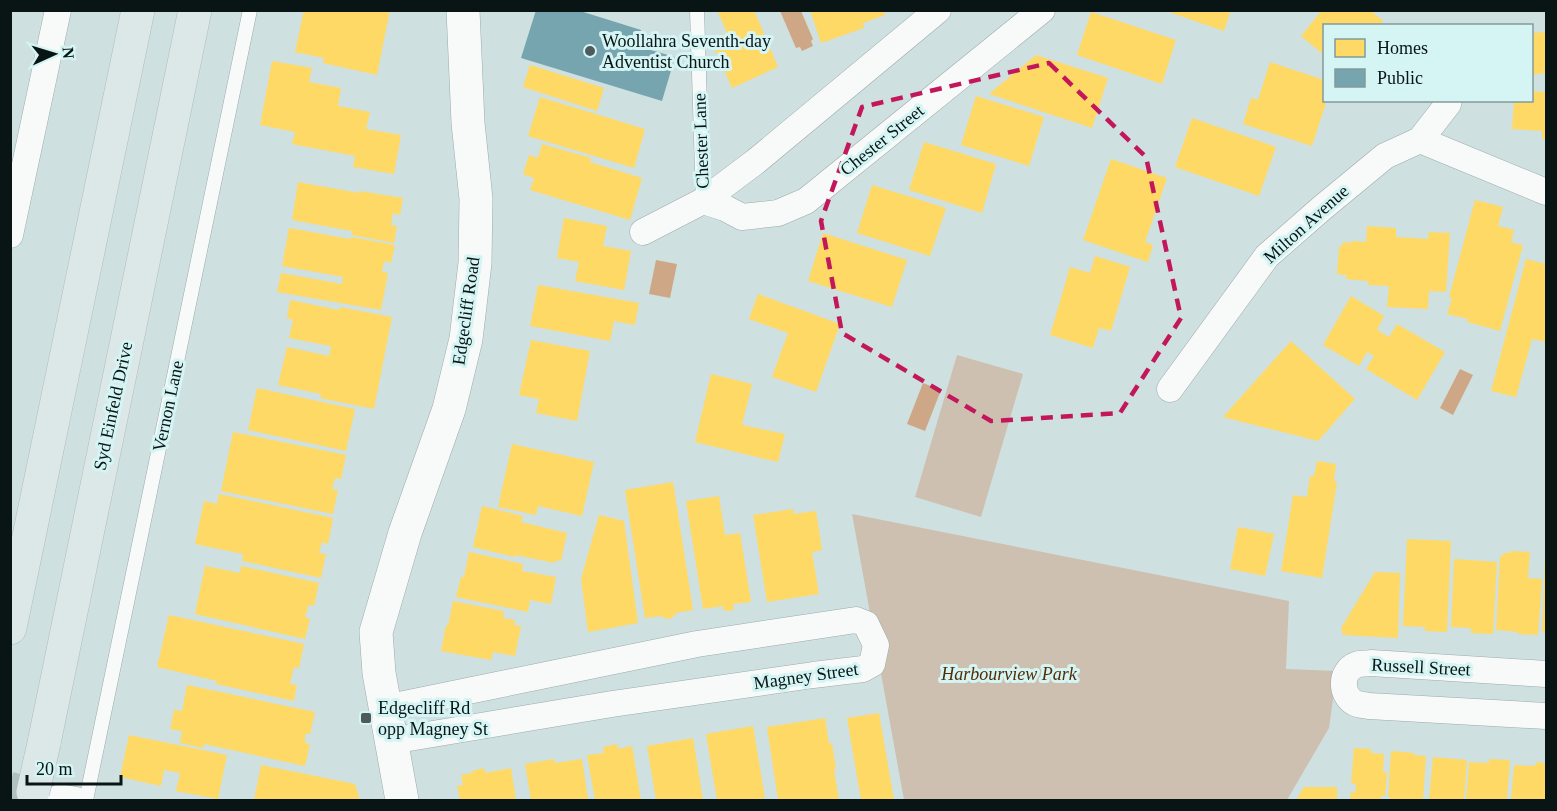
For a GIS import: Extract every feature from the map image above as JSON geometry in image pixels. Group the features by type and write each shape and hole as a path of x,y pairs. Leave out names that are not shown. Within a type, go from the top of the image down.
{"main road":[{"path":"10,628 138,10"},
{"name":"Syd Einfeld Drive","path":"56,799 44,743 195,10"}],"street":[{"path":"10,235 58,10"},
{"name":"Edgecliff Road","path":"402,801 401,739 395,706 379,673 376,632 405,534 449,409 466,339 475,263 476,198 468,123 463,10"},
{"path":"644,232 703,201 755,162 938,10"},
{"name":"Chester Street","path":"703,201 725,208 742,217 778,213 806,201 1042,10"},
{"name":"Milton Avenue","path":"1170,389 1267,256 1385,156 1420,140 1448,102"},
{"path":"1420,140 1546,192"},
{"name":"Magney Street","path":"395,706 697,644 856,620 866,624 876,645 872,664 863,669 612,704 401,739"},
{"name":"Russell Street","path":"1546,674 1371,663 1356,665 1346,671 1343,680 1344,689 1356,704 1546,716"},
{"name":"Edgecliff Road","path":"401,739 424,801"}],"lane":[{"name":"Vernon Lane","path":"86,801 250,10"},
{"name":"Chester Lane","path":"697,10 703,201"}],"highlighted area":[{"path":"1049,63 1146,157 1181,318 1120,413 991,421 842,333 821,221 862,107"}],"green space":[{"path":"957,355 1023,374 981,517 915,497"},
{"name":"Harbourview Park","path":"852,514 1289,601 1286,669 1337,671 1329,728 1287,800 904,800"}],"shaded area":[{"path":"780,11 801,11 813,39 811,41 813,46 802,51 800,47 796,48"},
{"path":"656,260 677,264 670,298 649,294"},
{"path":"1460,369 1473,375 1453,415 1440,408"},
{"path":"923,383 941,390 925,431 907,424"}],"building: Homes":[{"path":"304,10 390,10 377,75 323,63 324,58 295,52"},
{"path":"717,10 754,10 778,67 732,88 711,40 727,33"},
{"path":"810,10 884,10 885,15 863,23 864,28 821,43"},
{"path":"1163,10 1231,10 1224,31"},
{"path":"1322,10 1370,10 1383,21 1381,24 1323,24 1323,54 1301,36"},
{"path":"1091,12 1176,40 1162,84 1077,55"},
{"path":"1546,32 1546,73 1533,75 1533,33"},
{"path":"1036,55 1108,78 1092,128 989,94"},
{"path":"272,61 312,68 309,82 341,88 338,106 370,112 366,129 401,135 394,174 353,167 355,156 292,144 295,132 260,125"},
{"path":"1270,62 1323,80 1323,102 1326,102 1312,146 1243,124 1251,98 1258,100"},
{"path":"530,65 604,88 597,111 523,87"},
{"path":"1533,91 1546,92 1546,139 1542,139 1542,131 1512,129 1514,102 1533,102"},
{"path":"976,96 1044,117 1029,166 961,145"},
{"path":"540,97 645,129 634,168 528,136"},
{"path":"1192,118 1276,147 1259,196 1175,167"},
{"path":"924,142 996,164 982,213 909,190"},
{"path":"542,144 591,158 590,162 642,178 630,220 530,190 534,178 523,174 529,155 538,158"},
{"path":"1111,159 1167,178 1145,242 1153,245 1148,262 1083,240"},
{"path":"298,182 403,198 400,215 393,213 391,225 397,226 394,243 352,235 352,231 292,220"},
{"path":"872,185 946,208 930,256 857,233"},
{"path":"1475,200 1503,207 1498,226 1514,230 1511,242 1523,245 1500,331 1447,314 1452,298 1449,297"},
{"path":"564,218 607,226 603,246 631,251 624,290 575,281 579,262 557,258"},
{"path":"1367,226 1396,228 1396,237 1428,239 1429,232 1450,233 1446,292 1429,291 1428,309 1387,307 1389,286 1368,285 1368,281 1346,279 1346,275 1337,274 1339,248 1344,242 1366,242"},
{"path":"289,228 395,245 391,263 384,261 382,272 388,273 381,310 277,292 281,273 342,284 343,277 282,266"},
{"path":"823,233 907,260 892,307 808,281"},
{"path":"1095,256 1130,267 1111,331 1099,328 1093,348 1050,335 1070,267 1090,273"},
{"path":"1526,259 1546,264 1546,342 1532,339 1516,397 1491,391"},
{"path":"538,285 639,303 635,325 614,321 610,341 530,326"},
{"path":"758,294 840,324 816,392 772,377 788,333 749,319"},
{"path":"1351,296 1384,316 1377,330 1389,337 1397,324 1445,352 1417,400 1366,369 1374,356 1367,352 1359,366 1323,345"},
{"path":"290,300 339,310 340,307 392,317 374,409 320,398 321,394 278,385 287,347 329,356 331,346 289,338 293,320 287,318"},
{"path":"531,340 590,351 577,421 536,413 539,399 519,395"},
{"path":"1291,341 1355,399 1318,441 1223,417"},
{"path":"711,374 752,384 742,425 785,434 778,462 695,442"},
{"path":"257,388 355,409 346,451 248,430"},
{"path":"233,432 346,455 341,479 335,478 332,489 338,490 333,514 221,491"},
{"path":"512,444 594,462 582,516 538,506 536,515 498,507"},
{"path":"1317,461 1336,464 1334,481 1337,482 1322,578 1281,571 1293,495 1307,497 1310,476 1314,476"},
{"path":"673,482 693,610 676,613 672,618 666,619 661,616 645,618 625,490"},
{"path":"219,494 333,518 328,544 322,542 319,553 326,554 321,578 242,561 243,554 195,544 204,501 217,504"},
{"path":"719,496 725,535 740,533 751,602 733,604 734,610 724,611 723,606 703,609 686,501"},
{"path":"482,506 523,516 521,522 567,533 561,561 556,560 555,563 515,555 514,557 473,547"},
{"path":"793,509 794,514 816,511 822,550 812,552 819,594 767,602 753,515"},
{"path":"599,515 624,521 638,623 588,632 581,579"},
{"path":"1238,527 1274,534 1265,576 1230,569"},
{"path":"1407,539 1451,541 1447,632 1425,631 1425,627 1403,626"},
{"path":"1510,551 1530,552 1528,578 1542,579 1538,635 1496,630 1500,556"},
{"path":"469,552 523,564 522,571 556,577 551,604 530,600 528,612 456,597 461,577 464,577"},
{"path":"1546,554 1546,633 1542,632"},
{"path":"1454,559 1497,562 1493,634 1471,633 1471,628 1451,627"},
{"path":"205,566 240,573 241,566 319,583 314,606 308,605 305,617 310,619 305,639 195,614"},
{"path":"1375,572 1400,573 1398,638 1343,635 1341,628"},
{"path":"453,601 504,611 503,618 515,620 514,625 521,626 515,656 493,652 491,660 441,651"},
{"path":"169,615 304,644 299,668 294,667 290,684 297,685 294,701 216,684 217,681 157,667"},
{"path":"187,685 315,712 310,734 305,734 305,743 310,744 305,766 204,744 203,748 180,743 182,731 170,729 174,710 182,711"},
{"path":"879,713 894,800 861,800 847,718"},
{"path":"825,718 829,744 832,743 839,800 778,800 767,727"},
{"path":"753,726 765,798 717,800 706,734"},
{"path":"129,735 227,755 218,799 176,791 180,773 164,770 161,786 120,777"},
{"path":"693,738 703,800 656,800 647,746"},
{"path":"617,744 618,749 632,746 641,800 595,800 587,755 604,753 603,747"},
{"path":"1354,748 1371,749 1371,753 1384,754 1383,772 1387,772 1385,796 1381,796 1381,800 1350,800 1351,792 1355,793 1356,784 1351,783"},
{"path":"1391,751 1426,756 1423,800 1390,800 1388,797"},
{"path":"1433,757 1467,760 1464,800 1429,800"},
{"path":"554,759 555,763 582,759 588,799 531,800 525,764"},
{"path":"1489,759 1510,760 1507,800 1466,800 1469,762 1489,763"},
{"path":"1536,762 1546,763 1546,800 1511,800 1514,765 1535,766"},
{"path":"261,765 355,784 360,800 254,800"},
{"path":"484,768 485,773 511,768 516,800 460,800 457,786 463,785 461,775"},
{"path":"1304,787 1337,787 1337,800 1296,800"}],"building: Public":[{"name":"Woollahra Seventh-day Adventist Church","path":"536,10 577,10 641,30 637,46 675,57 662,101 521,58"}],"tunnel":[{"path":"10,785 51,795"}],"place":[{"name":"Woollahra Seventh-day Adventist Church","path":"590,51"},
{"name":"Edgecliff Rd opp Magney St","path":"366,718"}]}
